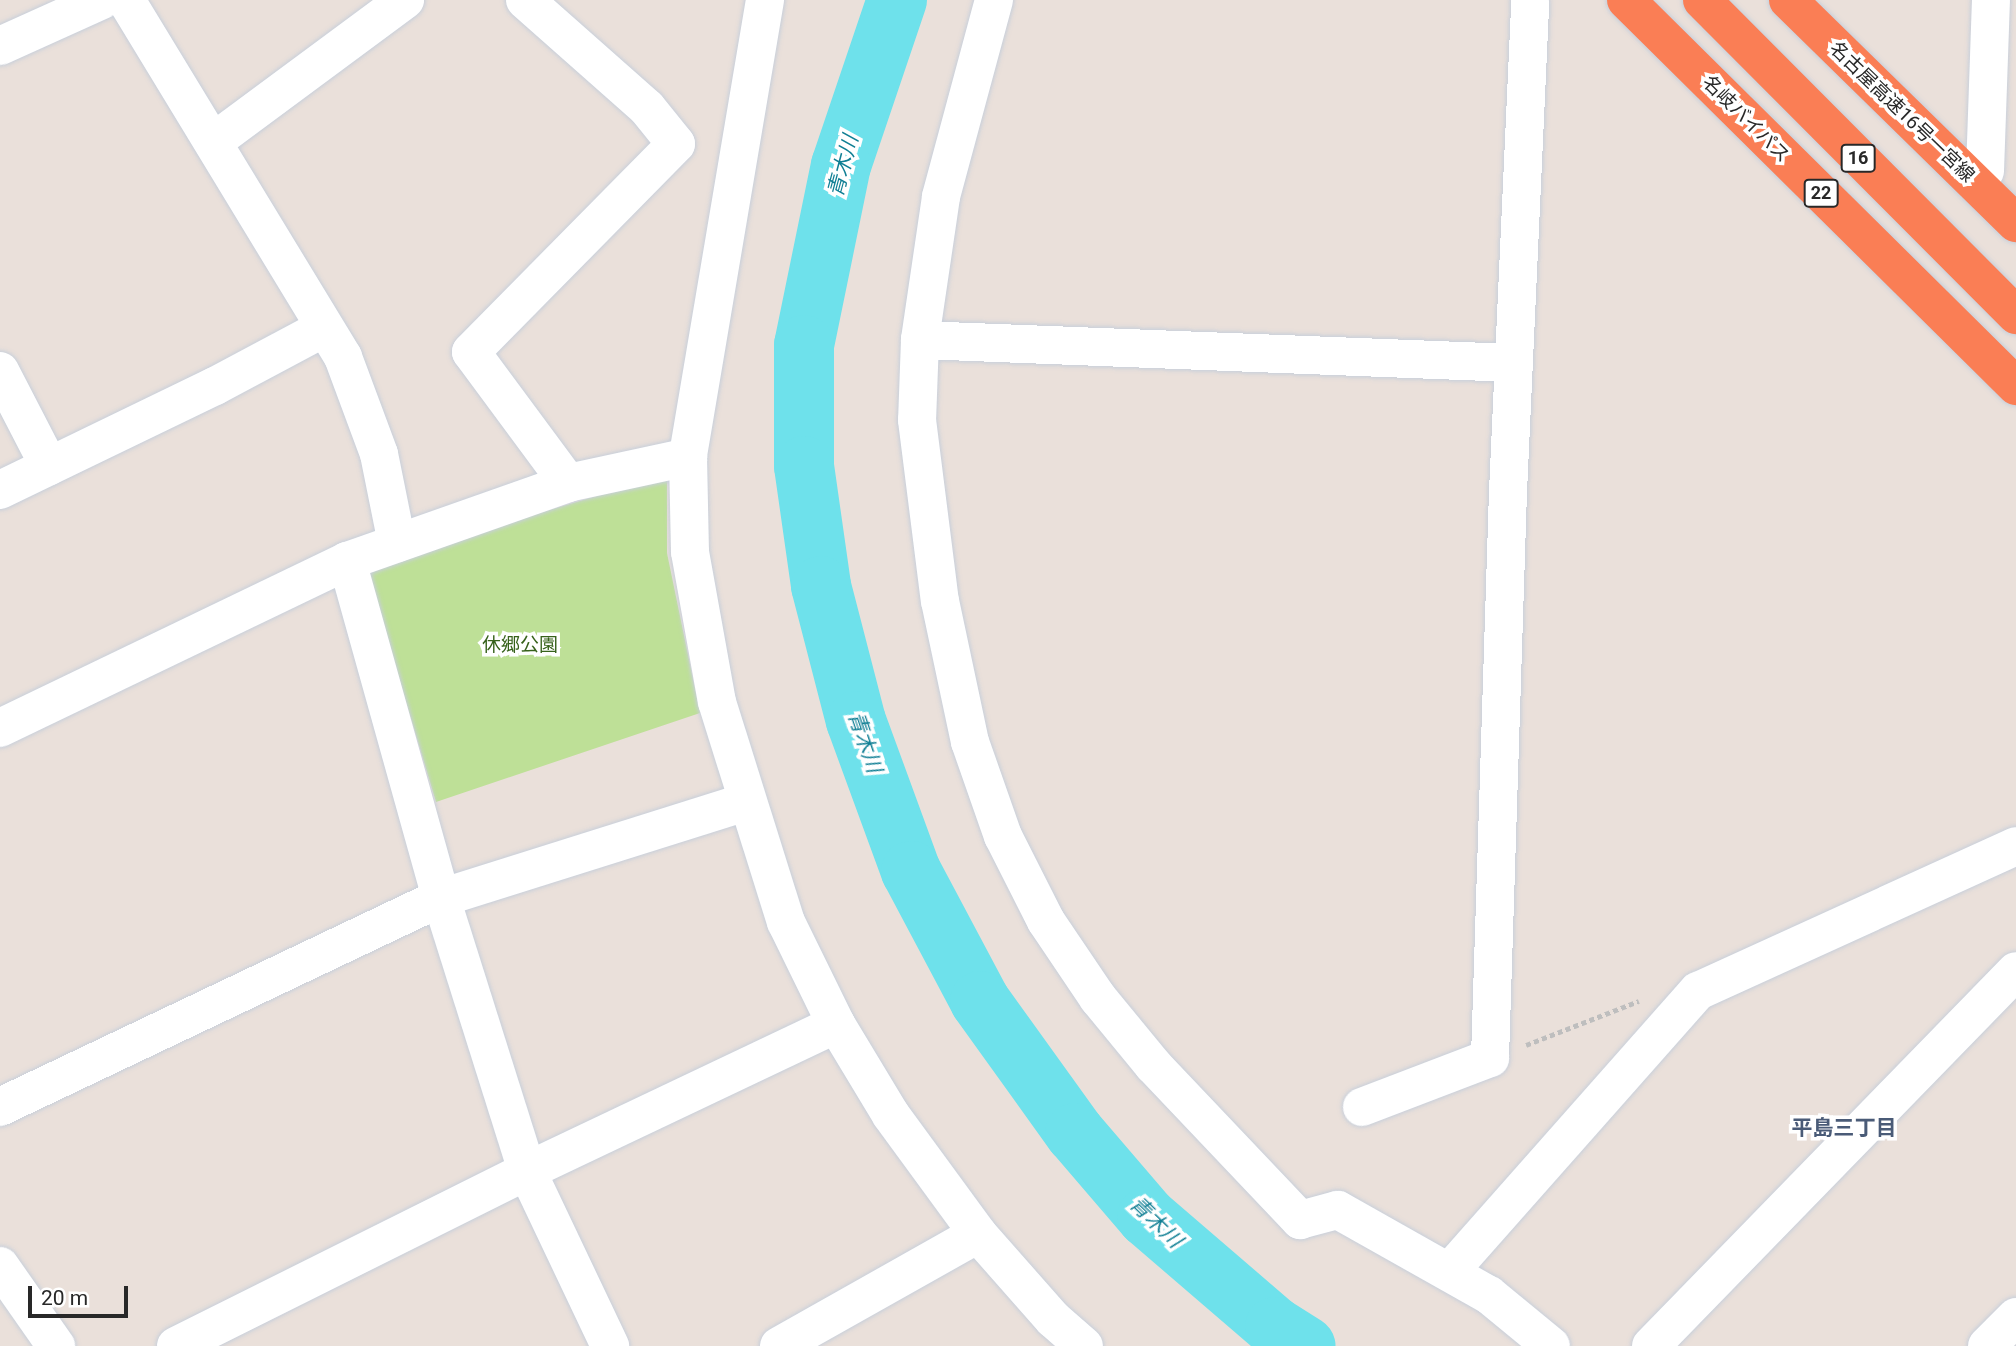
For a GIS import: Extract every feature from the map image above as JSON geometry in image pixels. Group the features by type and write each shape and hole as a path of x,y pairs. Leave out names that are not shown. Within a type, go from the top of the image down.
{"highway":[{"name":"名岐バイパス","path":"1626,0 2016,386"},
{"name":"16","path":"1702,0 2016,315"},
{"name":"名古屋高速16号一宮線","path":"1788,0 2016,223"},
{"path":"1810,0 2016,204"}],"street":[{"path":"0,46 102,0"},
{"path":"126,0 343,357 379,454 397,543"},
{"path":"525,0 647,108 676,144 471,352 568,483"},
{"path":"765,0 688,457 690,552 717,702 746,802 786,922 836,1024 891,1115 978,1234 1053,1320 1084,1346"},
{"path":"994,0 941,197 920,340 917,420 940,601 962,703 1003,836 1046,921 1098,998 1153,1065 1300,1220 1338,1210 1489,1295 1551,1346"},
{"path":"1362,1107 1490,1058 1514,363 1530,0"},
{"path":"1985,171 2003,101 1991,0"},
{"path":"213,142 398,2"},
{"path":"0,491 324,328"},
{"path":"920,340 1514,363"},
{"path":"0,371 49,466"},
{"path":"0,728 347,561 568,483 688,457"},
{"path":"347,561 440,898 527,1171 610,1346"},
{"path":"0,1107 440,898 746,802"},
{"path":"1450,1271 1698,991 2016,846"},
{"path":"1651,1346 2016,971"},
{"path":"176,1346 527,1171 836,1024"},
{"path":"779,1346 978,1234"},
{"path":"0,1266 56,1346"},
{"path":"1987,1346 2016,1317"}],"path":[{"path":"1490,1058 1662,993 1698,991"}],"green space":[{"name":"休郷公園","path":"667,475 667,553 700,713 436,802 365,565"}],"waterway":[{"name":"青木川","path":"897,0 841,165 804,345 804,466 821,586 856,721 911,871 980,1001 1075,1133 1147,1217 1275,1327 1306,1346"}],"district":[{"name":"平島三丁目","path":"1844,1128"}]}
